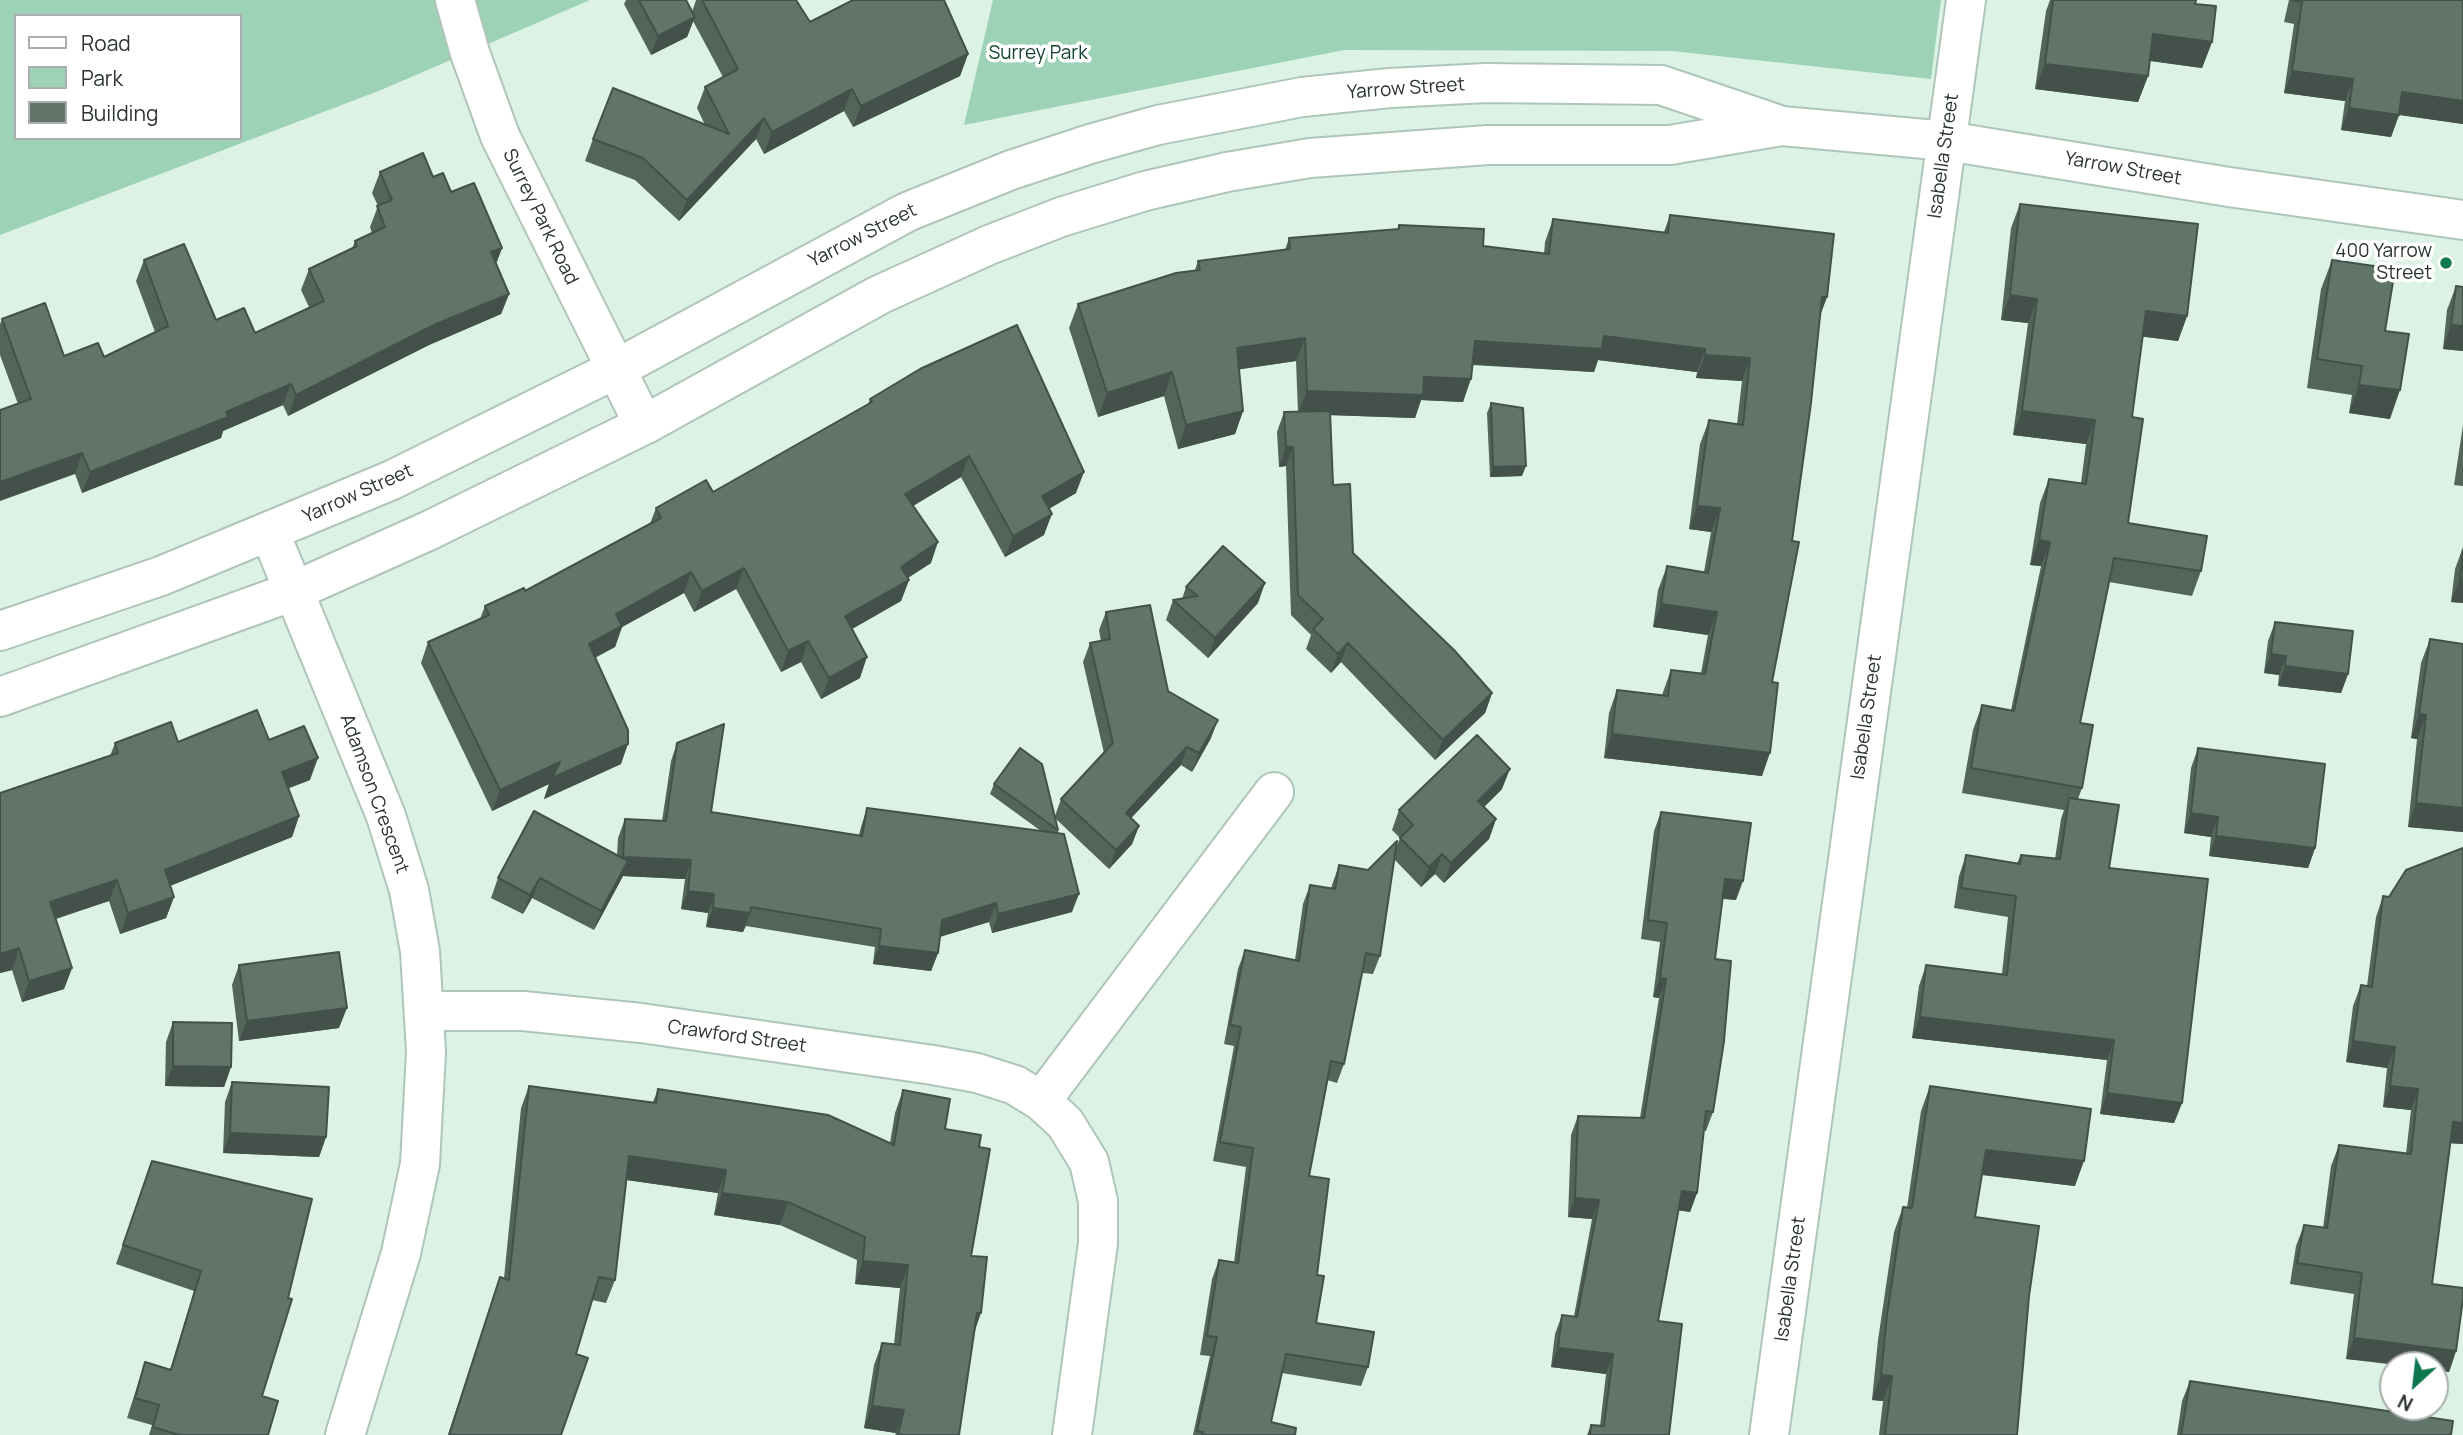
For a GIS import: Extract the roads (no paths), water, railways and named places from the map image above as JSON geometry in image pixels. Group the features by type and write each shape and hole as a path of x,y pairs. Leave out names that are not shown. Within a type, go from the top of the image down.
{"street":[{"name":"Surrey Park Road","path":"455,0 470,53 500,136 644,425"},
{"name":"Isabella Street","path":"1769,1435 1966,0"},
{"name":"Yarrow Street","path":"0,631 161,576 270,533 405,474 616,369 907,212 1042,159 1184,120 1303,97 1390,88 1556,83 1661,85 1782,126 1947,141 2229,187 2463,219"},
{"name":"Yarrow Street","path":"0,697 294,592 441,525 644,425 904,284 1061,217 1145,191 1227,172 1310,159 1488,145 1670,145 1782,126"},
{"name":"Adamson Crescent","path":"270,533 386,816 409,890 420,951 425,1011 424,1110 420,1164 412,1209 345,1435"},
{"path":"1041,1101 1274,792"},
{"name":"Crawford Street","path":"425,1011 523,1011 628,1022 933,1065 977,1073 1014,1085 1041,1101 1065,1123 1089,1162 1098,1201 1098,1243 1072,1435"}],"place":[{"name":"400 Yarrow Street","path":"2446,263"}],"park label":[{"name":"Surrey Park","path":"1038,54"}]}
